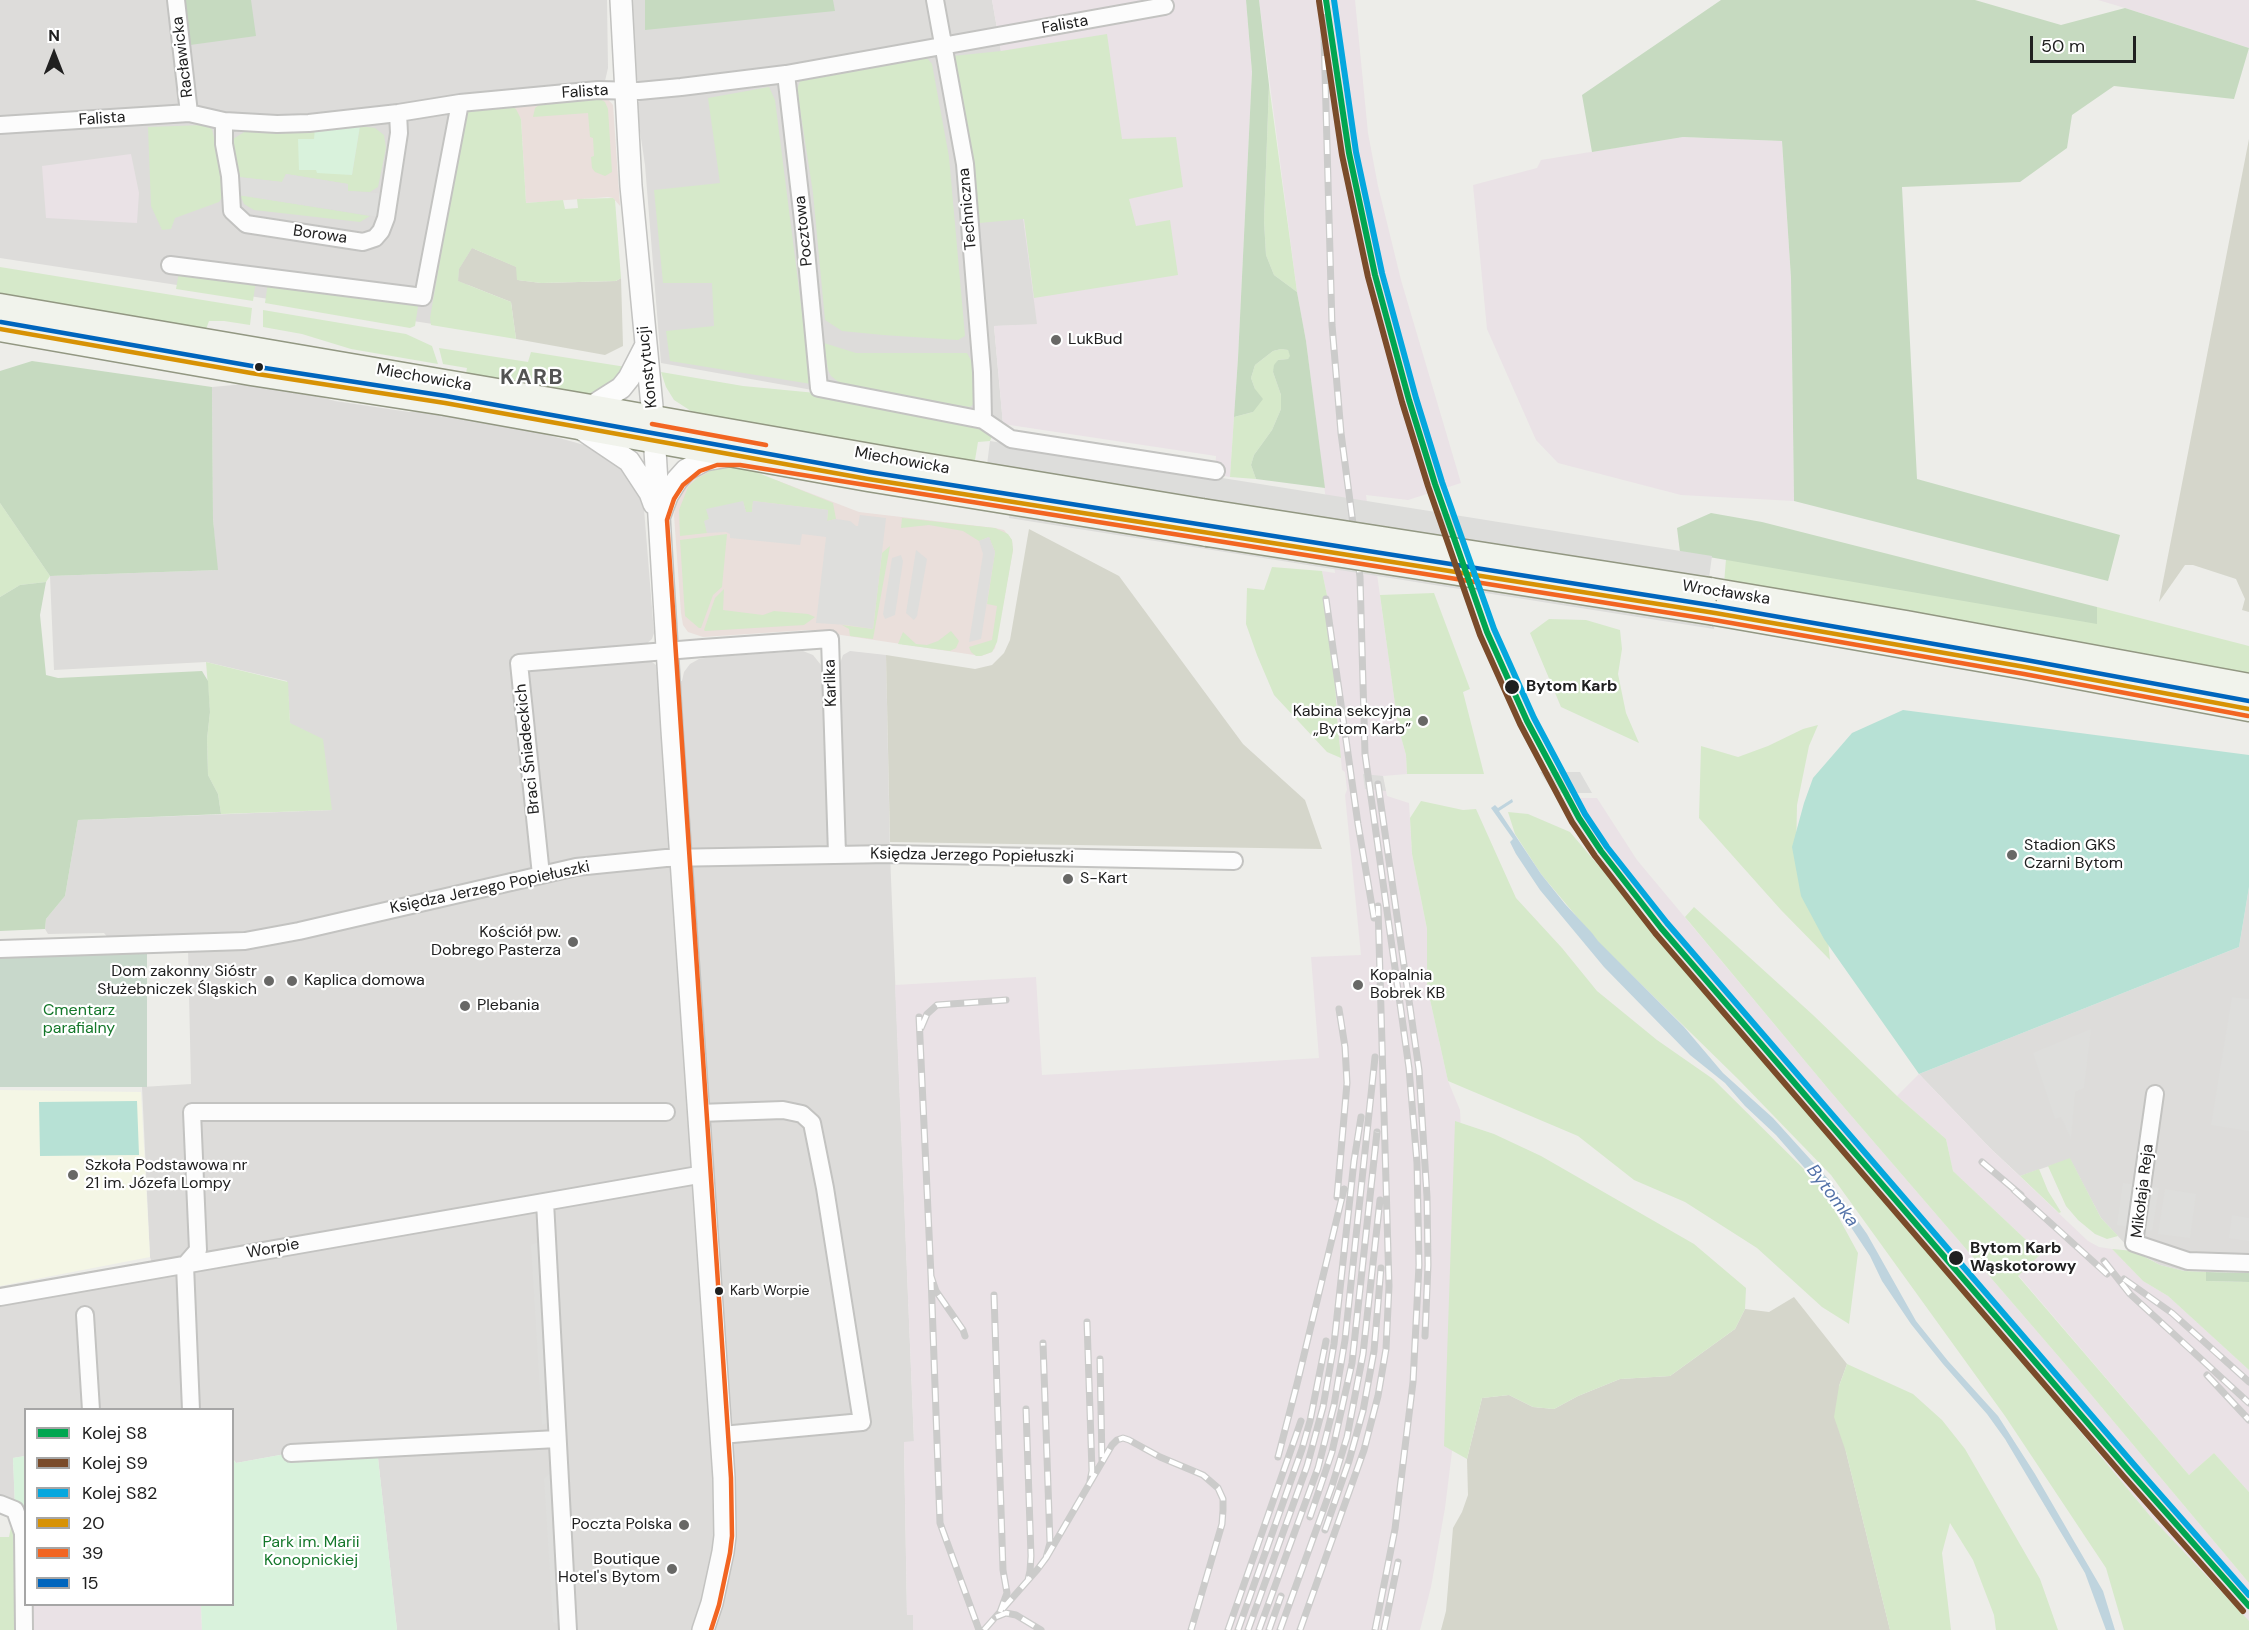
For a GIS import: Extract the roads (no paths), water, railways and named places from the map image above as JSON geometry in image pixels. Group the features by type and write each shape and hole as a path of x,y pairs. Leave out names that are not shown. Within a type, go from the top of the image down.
{"main road":[{"name":"Miechowicka","path":"0,306 999,478 1204,522"},
{"name":"Miechowicka","path":"0,329 251,373 404,396 740,457 1011,502 1204,522"},
{"name":"Wrocławska","path":"1204,522 1713,602 1906,623 2249,686"},
{"name":"Wrocławska","path":"1713,602 2025,667 2249,709"}],"street":[{"name":"Racławicka","path":"176,0 189,113"},
{"name":"Konstytucji","path":"621,0 625,90 653,417 722,1434 725,1536 719,1577 703,1630"},
{"name":"Techniczna","path":"935,0 965,164 982,372 983,420"},
{"name":"Falista","path":"0,125 189,113 224,121 309,123 460,103 586,91 681,87 786,74 1165,6"},
{"name":"Pocztowa","path":"786,74 819,388 983,420"},
{"path":"170,265 423,297 460,103"},
{"name":"Borowa","path":"224,121 224,144 230,176 232,211 246,224 363,242 375,238 381,231 386,218 399,133 398,113"},
{"path":"591,406 621,388 629,378 646,345"},
{"path":"983,420 1011,439 1216,471"},
{"path":"580,428 629,461 650,493 659,519"},
{"path":"659,519 667,496 686,470 705,460 740,457"},
{"name":"Karlika","path":"668,651 830,639 837,854"},
{"name":"Braci Śniadeckich","path":"542,876 519,663 668,651"},
{"name":"Księdza Jerzego Popiełuszki","path":"0,949 245,941 299,931 576,867 682,857 837,854 1234,861"},
{"name":"Mikołaja Reja","path":"2155,1094 2134,1243 2188,1262 2249,1263"},
{"path":"699,1113 783,1110 802,1114 812,1123 825,1188 862,1422 722,1434"},
{"path":"191,1408 185,1265 198,1250 192,1112 666,1112"},
{"name":"Worpie","path":"0,1298 381,1229 705,1174"},
{"path":"545,1202 568,1630"},
{"path":"85,1315 91,1408"},
{"path":"291,1453 557,1439"},
{"path":"0,1504 15,1510 23,1533 24,1630"}],"water":[{"name":"Bytomka","path":"1512,799 1513,802 1499,811 1541,874 1565,904 1598,941 1684,1027 1723,1073 1773,1118 1829,1180 1867,1234 1916,1321 1948,1361 1998,1416 2035,1474 2103,1591 2115,1630 2106,1630 2085,1573 2005,1439 1987,1414 1911,1324 1835,1203 1776,1135 1745,1106 1725,1083 1690,1055 1604,967 1540,890 1516,854 1510,842 1513,839 1491,808 1495,805 1498,808"}],"railway":[{"path":"1323,0 1332,325 1341,433 1360,577 1365,754 1409,1068 1417,1163 1419,1265 1413,1382 1395,1529 1375,1630"},
{"path":"1326,599 1358,824 1374,918"},
{"path":"1378,784 1419,1070 1427,1197 1428,1265 1425,1336"},
{"path":"1300,1630 1364,1450 1378,1396 1386,1349 1389,1286 1378,906"},
{"path":"921,1028 927,1014 937,1005 1006,1000"},
{"path":"1337,1197 1347,1083 1345,1047 1339,1009"},
{"path":"919,1017 931,1276 936,1291 965,1336"},
{"path":"1259,1630 1318,1468 1334,1405 1345,1340 1375,1057"},
{"path":"1248,1630 1307,1466 1323,1407 1334,1344 1361,1117"},
{"path":"1310,1517 1332,1452 1352,1363 1377,1132"},
{"path":"1982,1162 2021,1195"},
{"path":"1278,1457 1344,1189"},
{"path":"2014,1190 2107,1274"},
{"path":"1280,1630 1332,1486 1347,1437 1363,1354 1380,1200"},
{"path":"2104,1261 2130,1294 2249,1403"},
{"path":"1325,1530 1349,1461 1363,1411 1374,1351 1381,1268"},
{"path":"931,1276 940,1523 979,1630"},
{"path":"2124,1279 2172,1313 2249,1382"},
{"path":"994,1295 1003,1570 1007,1593 1000,1612"},
{"path":"1087,1322 1092,1471 1090,1481"},
{"path":"1238,1630 1302,1449 1326,1341"},
{"path":"984,1630 1037,1570 1046,1558 1050,1543 1043,1343"},
{"path":"1100,1359 1102,1461"},
{"path":"2207,1375 2249,1420"},
{"path":"1026,1409 1031,1556 1028,1580"},
{"path":"1228,1630 1301,1421"},
{"path":"1046,1558 1117,1440 1123,1438 1129,1440 1160,1457 1203,1475 1218,1488 1223,1499 1222,1524 1191,1630"},
{"path":"1384,1630 1398,1562"},
{"path":"1269,1630 1281,1596"},
{"path":"996,1617 1006,1613 1016,1615 1041,1630"}],"rail line":[{"name":"S8","path":"1326,0 1349,153 1375,275 1409,400 1435,484 1487,632 1527,721 1579,818 1601,851 1661,928 2130,1472 2249,1606"},
{"name":"S82","path":"1334,0 1356,152 1382,273 1416,398 1442,482 1494,629 1534,718 1585,814 1607,847 1667,923 2249,1595"},
{"name":"S9","path":"1319,1 1342,155 1368,277 1402,402 1428,486 1480,635 1520,724 1572,822 1595,856 1655,933 2124,1477 2243,1611"}],"place":[{"name":"LukBud","path":"1056,340"},
{"name":"Bytom Karb","path":"1512,687"},
{"name":"Kabina sekcyjna „Bytom Karb”","path":"1423,721"},
{"name":"Stadion GKS Czarni Bytom","path":"2012,855"},
{"name":"S-Kart","path":"1068,879"},
{"name":"Kościół pw. Dobrego Pasterza","path":"573,942"},
{"name":"Dom zakonny Sióstr Służebniczek Śląskich","path":"269,981"},
{"name":"Kaplica domowa","path":"292,981"},
{"name":"Kopalnia Bobrek KB","path":"1358,985"},
{"name":"Plebania","path":"465,1006"},
{"name":"Szkoła Podstawowa nr 21 im. Józefa Lompy","path":"73,1175"},
{"name":"Bytom Karb Wąskotorowy","path":"1956,1258"},
{"name":"Karb Worpie","path":"719,1291"},
{"name":"Poczta Polska","path":"684,1525"},
{"name":"Boutique Hotel's Bytom","path":"672,1569"}],"district":[{"name":"KARB","path":"532,378"}],"park label":[{"name":"Cmentarz parafialny","path":"79,1020"},
{"name":"Park im. Marii Konopnickiej","path":"311,1552"}]}
